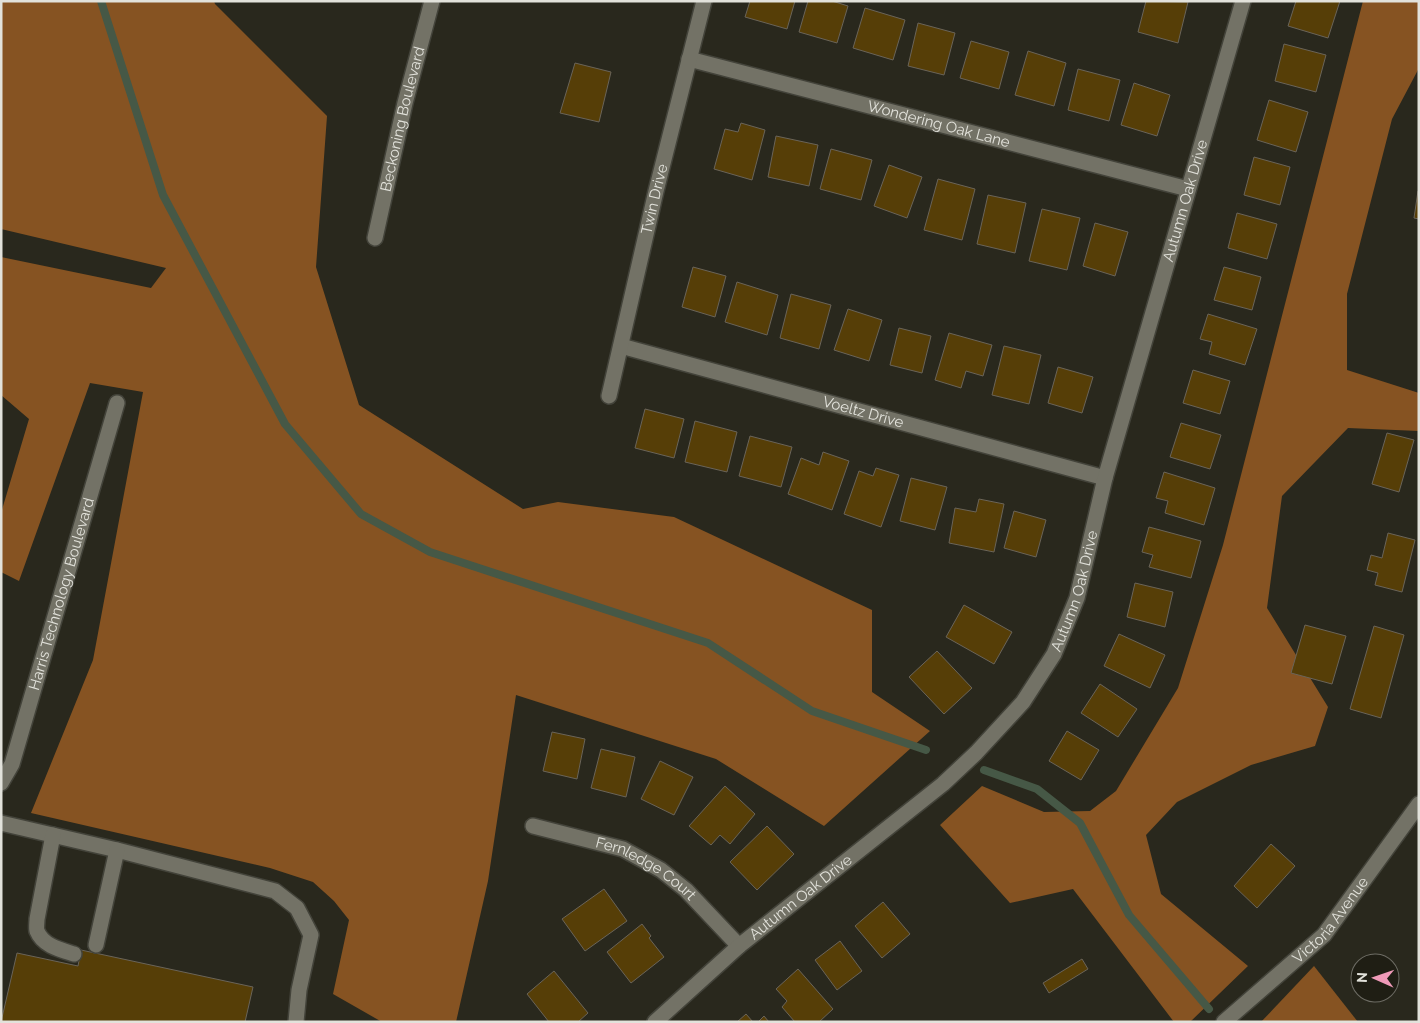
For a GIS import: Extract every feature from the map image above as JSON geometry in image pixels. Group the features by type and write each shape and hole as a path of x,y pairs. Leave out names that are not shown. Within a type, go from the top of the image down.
{"street":[{"name":"Beckoning Boulevard","path":"375,238 405,104 432,1"},
{"name":"Twin Drive","path":"609,396 656,191 704,1"},
{"name":"Autumn Oak Drive","path":"655,1022 739,946 943,784 976,753 1023,702 1054,654 1077,598 1105,478 1243,1"},
{"name":"Wondering Oak Lane","path":"689,59 1188,188"},
{"name":"Voeltz Drive","path":"621,346 1105,478"},
{"name":"Harris Technology Boulevard","path":"1,784 15,755 117,403"},
{"name":"Victoria Avenue","path":"1224,1022 1324,935 1412,825 1419,804"},
{"path":"1,823 117,850 275,891 297,908 311,935 299,990 300,1021"},
{"name":"Fernledge Court","path":"533,826 623,849 661,870 686,890 739,946"},
{"path":"53,835 36,919 37,931 45,941 56,949 74,954"},
{"path":"96,945 117,850"}],"shaded area":[{"path":"1,1 214,1 327,116 316,267 359,405 523,509 558,502 674,517 872,610 872,692 930,731 824,826 716,759 516,695 488,881 456,1022 382,1022 333,994 349,920 334,901 313,882 270,868 31,813 93,660 143,392 90,383 19,581 1,572 1,513 29,419 1,395 1,257 151,288 166,268 1,229"},
{"path":"1363,1 1419,1 1419,68 1392,119 1347,294 1347,370 1419,393 1419,431 1348,428 1282,496 1267,608 1328,707 1315,746 1251,765 1177,802 1146,835 1161,894 1248,966 1190,1022 1174,1022 1073,889 1010,903 940,825 982,786 1044,812 1090,811 1116,791 1178,688 1223,545"},
{"path":"1314,966 1358,1022 1261,1022"}],"building":[{"path":"750,1 795,1 787,29 745,17"},
{"path":"808,1 832,1 848,6 837,43 799,32"},
{"path":"1146,1 1188,2 1178,43 1138,32"},
{"path":"1296,1 1340,1 1328,38 1288,26"},
{"path":"865,8 905,20 893,60 853,48"},
{"path":"918,23 955,33 944,75 908,66"},
{"path":"971,41 1009,52 999,89 960,78"},
{"path":"1284,44 1326,55 1316,92 1275,81"},
{"path":"1028,51 1066,63 1054,106 1015,95"},
{"path":"575,63 611,72 599,122 560,113"},
{"path":"1078,69 1120,80 1109,121 1068,110"},
{"path":"1134,83 1170,95 1157,136 1121,125"},
{"path":"1269,100 1308,112 1296,152 1257,140"},
{"path":"741,123 765,130 752,180 714,169 725,129 738,132"},
{"path":"776,136 818,145 809,186 768,177"},
{"path":"831,149 872,160 861,200 820,189"},
{"path":"1254,157 1290,167 1280,205 1244,195"},
{"path":"889,165 922,177 907,218 874,206"},
{"path":"938,179 975,189 962,240 924,230"},
{"path":"1419,191 1419,219 1414,218"},
{"path":"988,195 1026,203 1015,253 977,244"},
{"path":"1042,209 1080,218 1067,270 1029,261"},
{"path":"1237,213 1277,224 1267,259 1228,248"},
{"path":"1095,223 1128,232 1115,276 1083,266"},
{"path":"693,267 726,276 715,317 682,307"},
{"path":"1224,267 1261,277 1252,310 1214,300"},
{"path":"737,282 778,295 767,335 725,322"},
{"path":"791,294 831,305 819,349 780,338"},
{"path":"848,309 882,320 869,361 834,350"},
{"path":"1208,314 1257,329 1245,365 1209,354 1212,342 1200,339"},
{"path":"899,328 931,336 922,373 890,365"},
{"path":"949,333 992,345 983,376 966,371 961,388 935,380"},
{"path":"1004,346 1041,355 1029,404 992,395"},
{"path":"1058,367 1093,377 1082,413 1048,403"},
{"path":"1193,370 1230,381 1220,414 1183,403"},
{"path":"645,409 684,419 674,458 635,448"},
{"path":"695,421 737,432 727,472 685,462"},
{"path":"1181,423 1221,435 1210,469 1170,457"},
{"path":"1387,433 1414,440 1399,492 1372,484"},
{"path":"750,436 792,447 781,487 739,476"},
{"path":"823,452 849,461 832,510 788,494 801,458 819,465"},
{"path":"876,468 899,475 881,527 844,514 859,471 873,476"},
{"path":"1164,472 1215,488 1204,525 1165,513 1168,501 1156,498"},
{"path":"911,478 947,487 935,530 900,521"},
{"path":"979,499 1004,504 994,552 949,543 955,508 976,512"},
{"path":"1014,511 1046,520 1036,557 1004,548"},
{"path":"1149,527 1201,541 1191,578 1149,567 1153,555 1142,552"},
{"path":"1388,533 1415,540 1402,592 1375,585 1378,573 1367,570 1371,555 1382,558"},
{"path":"1135,583 1173,592 1165,627 1127,617"},
{"path":"964,605 1012,632 994,664 946,637"},
{"path":"1305,625 1346,636 1332,684 1291,673"},
{"path":"1374,626 1404,635 1381,718 1350,709"},
{"path":"1119,634 1165,655 1150,688 1104,666"},
{"path":"937,651 972,688 944,714 909,677"},
{"path":"1100,684 1137,709 1118,737 1081,713"},
{"path":"1067,731 1099,750 1081,780 1049,761"},
{"path":"552,732 585,739 577,779 543,771"},
{"path":"601,749 635,757 626,797 591,788"},
{"path":"660,761 693,777 674,815 641,799"},
{"path":"725,786 755,814 730,844 720,835 711,845 689,826"},
{"path":"767,826 794,854 757,890 730,862"},
{"path":"1271,844 1295,866 1257,908 1234,886"},
{"path":"604,889 627,921 585,951 562,919"},
{"path":"883,902 910,934 882,958 855,926"},
{"path":"642,924 651,936 649,938 664,957 631,983 607,952"},
{"path":"840,941 862,971 837,990 815,960"},
{"path":"81,950 253,987 245,1022 1,1022 17,953 78,966"},
{"path":"1082,959 1088,969 1049,993 1043,983"},
{"path":"798,969 833,1009 819,1022 795,1022 782,1007 787,1001 776,989"},
{"path":"554,971 588,1013 578,1022 549,1022 527,994"},
{"path":"746,1014 753,1022 737,1022"},
{"path":"764,1016 769,1022 758,1022"}],"waterway":[{"path":"101,1 163,195 285,424 361,514 430,552 708,643 812,711 926,750"},
{"path":"984,770 1037,789 1080,823 1129,915 1209,1009"}]}
